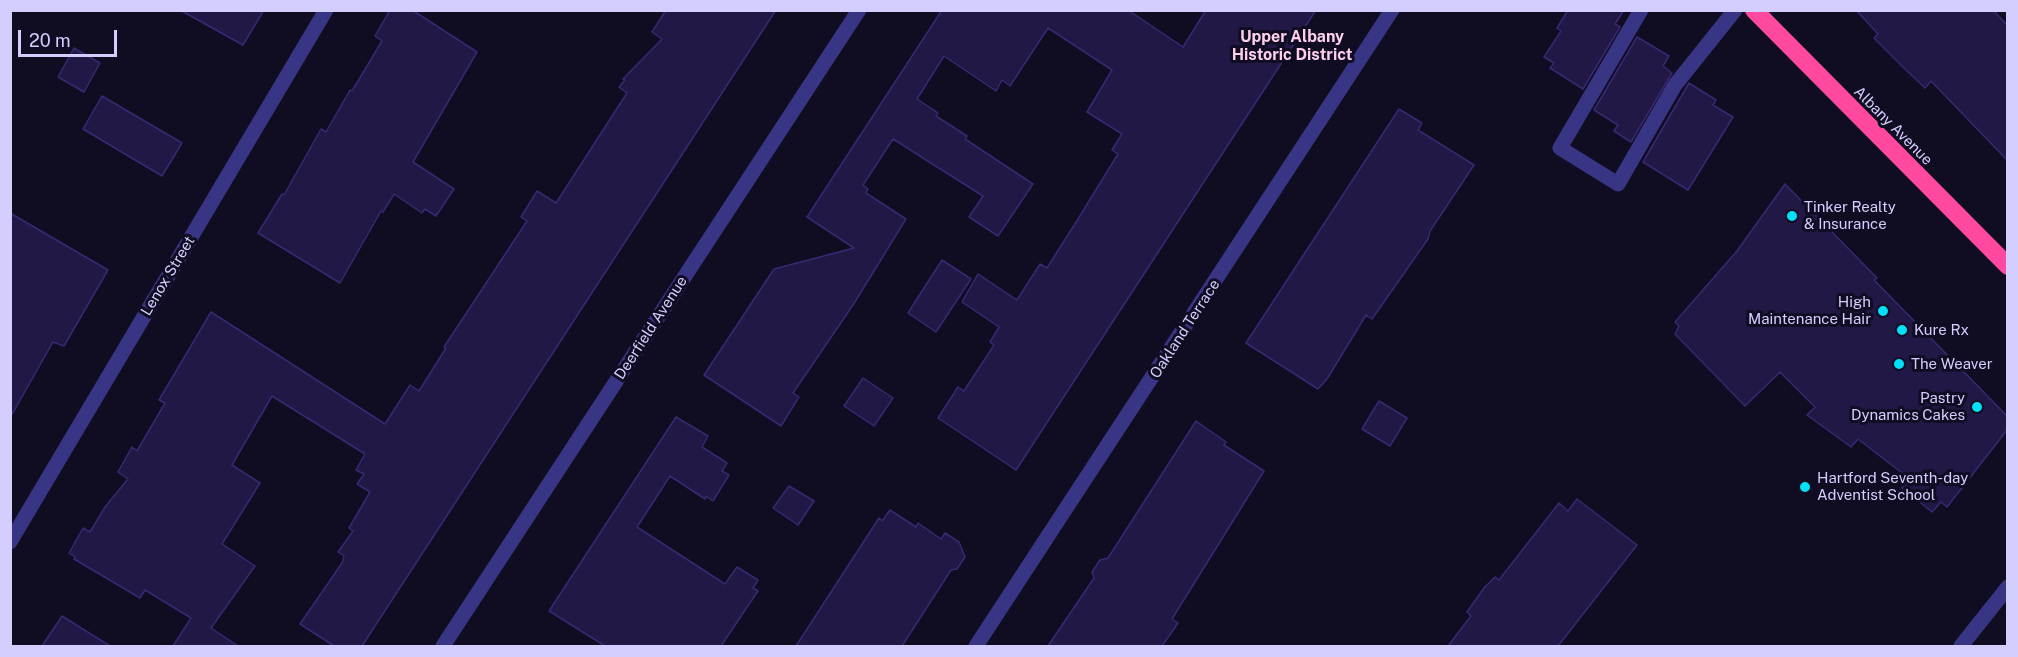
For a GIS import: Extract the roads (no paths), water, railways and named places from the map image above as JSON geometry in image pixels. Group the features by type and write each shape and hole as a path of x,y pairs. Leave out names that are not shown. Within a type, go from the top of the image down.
{"highway":[{"name":"Albany Avenue","path":"1754,10 2007,266"}],"street":[{"name":"Lenox Street","path":"10,542 326,10"},
{"name":"Deerfield Avenue","path":"443,646 859,10"},
{"name":"Oakland Terrace","path":"976,646 1392,10"},
{"path":"1641,10 1560,148 1618,184 1675,85 1735,10"},
{"path":"1961,646 2007,587"}],"place":[{"name":"Tinker Realty & Insurance","path":"1792,216"},
{"name":"High Maintenance Hair","path":"1883,311"},
{"name":"Kure Rx","path":"1902,330"},
{"name":"The Weaver","path":"1899,364"},
{"name":"Pastry Dynamics Cakes","path":"1977,407"},
{"name":"Hartford Seventh-day Adventist School","path":"1805,487"}],"district":[{"name":"Upper Albany Historic District","path":"1292,46"}]}
